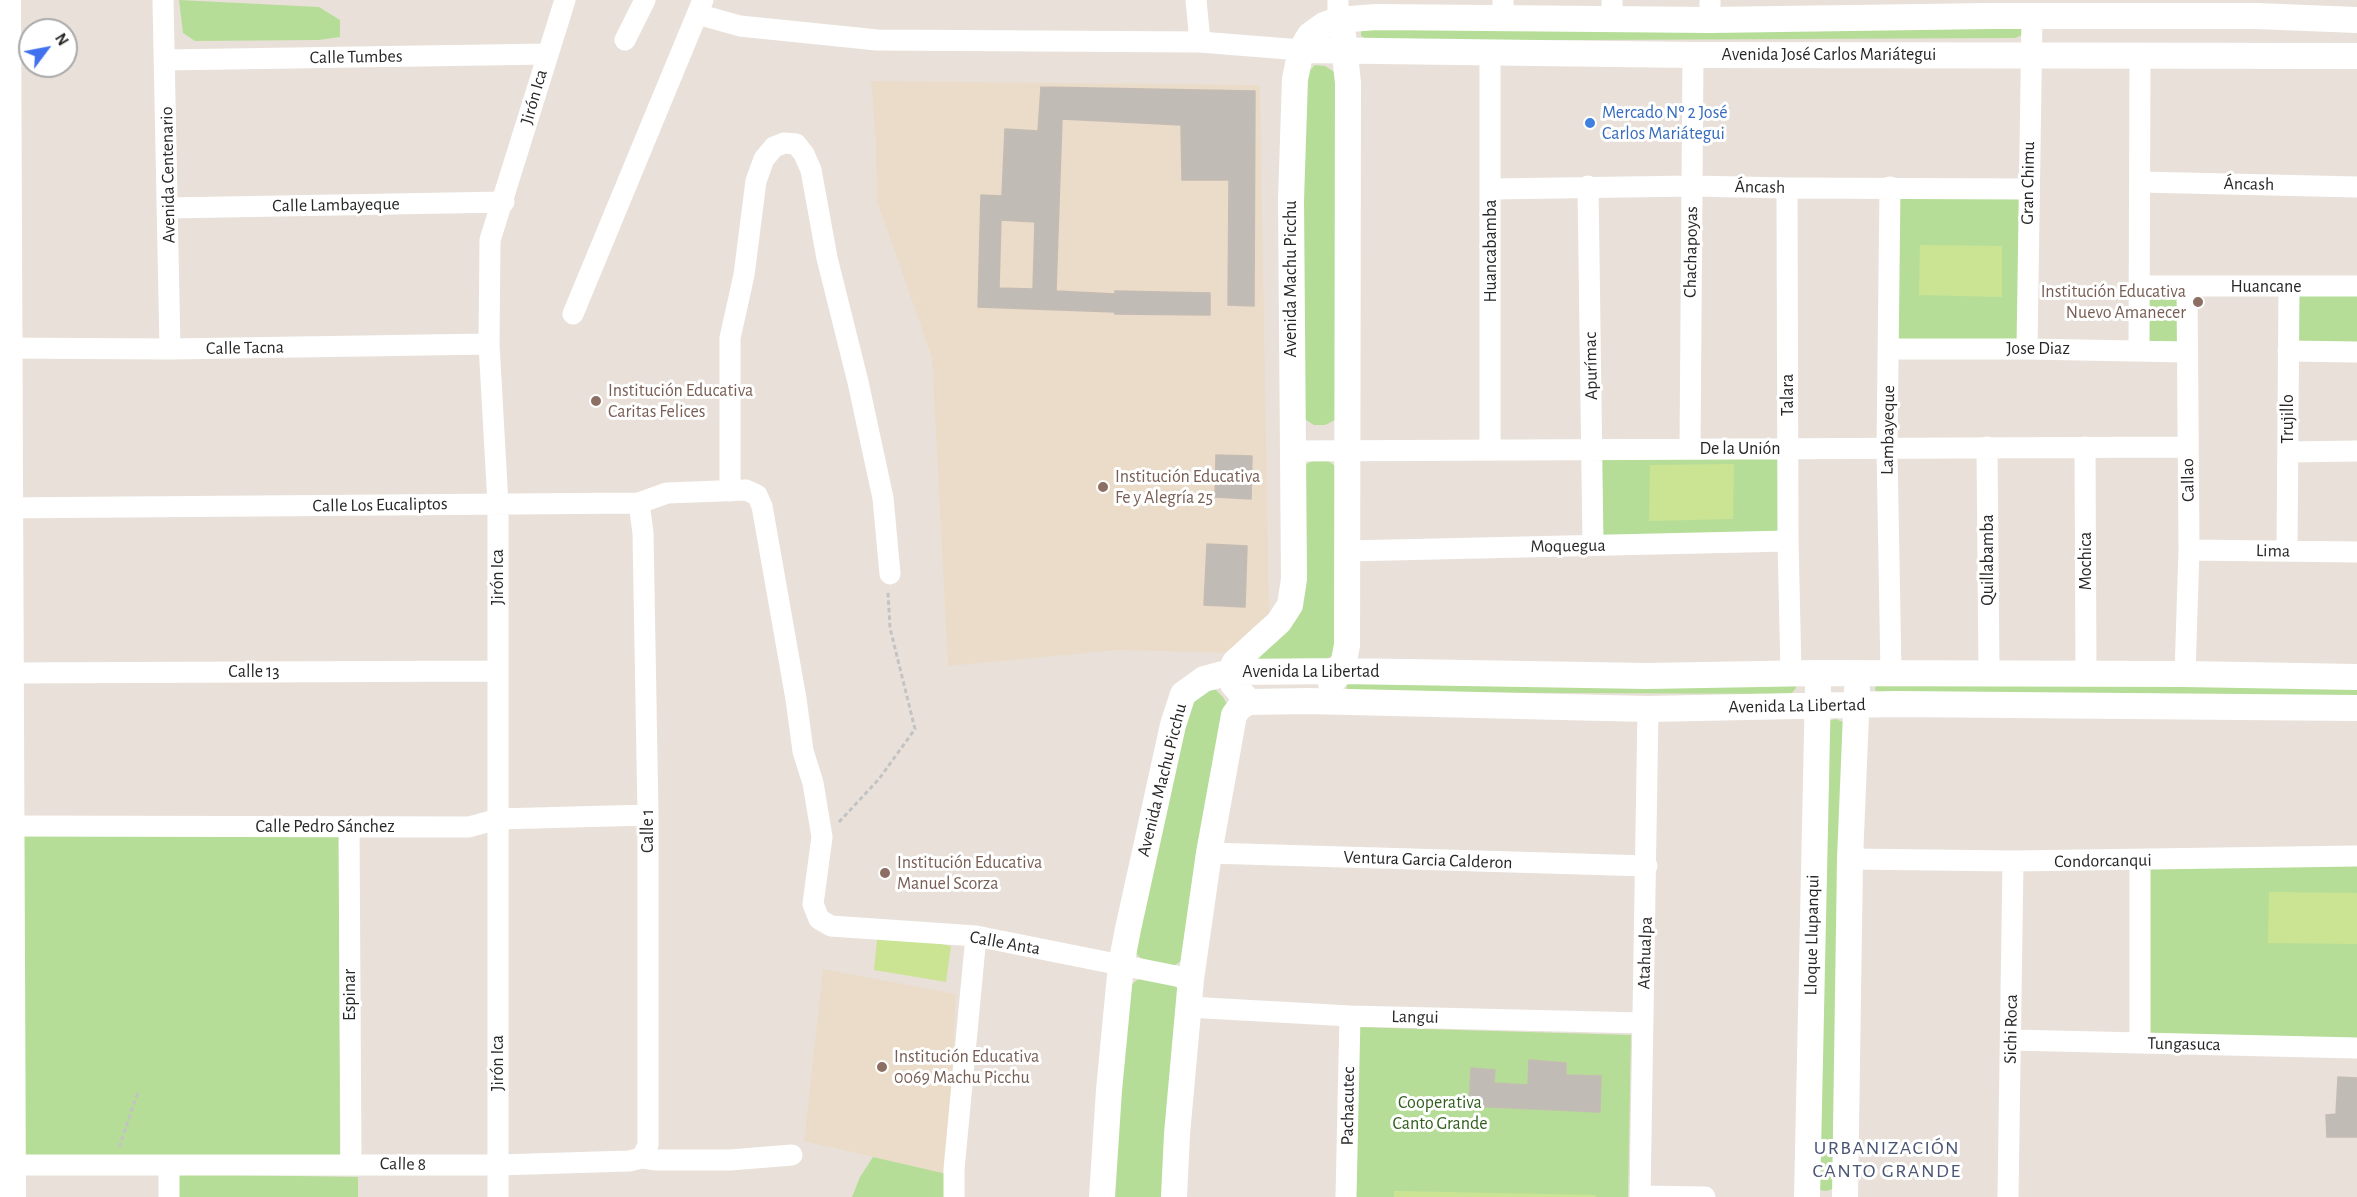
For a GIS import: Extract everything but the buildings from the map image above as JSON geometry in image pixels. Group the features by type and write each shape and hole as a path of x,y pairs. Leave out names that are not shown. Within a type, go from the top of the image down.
{"street":[{"path":"8,0 5,508 11,674 6,826 13,1197"},
{"name":"Avenida Centenario","path":"163,0 170,349"},
{"name":"Jirón Ica","path":"498,1197 498,504 489,344 490,240 504,202 565,0"},
{"path":"625,40 645,0"},
{"path":"1196,0 1200,42"},
{"path":"573,314 700,7 740,26 877,40 1200,42 1301,50"},
{"name":"Avenida José Carlos Mariátegui","path":"1338,10 1376,8 1503,10 1563,19 1612,10 1990,8 2031,16 2255,8 2357,20"},
{"path":"1306,701 1330,684 1342,671 1347,645 1348,83 1346,51 1338,10"},
{"name":"Avenida Machu Picchu","path":"1102,1197 1121,965 1178,707 1183,694 1204,679 1230,672 1235,662 1279,622 1290,605 1294,572 1291,200 1294,79 1301,50 1310,35 1324,25 1338,10"},
{"name":"Gran Chimu","path":"2027,349 2031,16"},
{"path":"1563,19 1563,53"},
{"name":"Avenida José Carlos Mariátegui","path":"1301,50 1693,55 2357,56"},
{"name":"Huancabamba","path":"1490,52 1492,189 1490,450"},
{"name":"Calle Tumbes","path":"166,60 547,54"},
{"name":"Chachapoyas","path":"1690,449 1693,55"},
{"path":"2139,351 2140,56"},
{"path":"730,491 730,338 744,275 756,181 764,159 774,147 784,143 796,144 804,154 811,170 827,258 881,487 890,574"},
{"name":"Áncash","path":"2141,182 2357,187"},
{"name":"Áncash","path":"1492,189 1588,186 2028,189"},
{"name":"Apurímac","path":"1588,186 1593,545"},
{"name":"Lambayeque","path":"1890,187 1887,450 1891,673"},
{"name":"Talara","path":"1787,188 1788,541 1791,673"},
{"name":"Calle Lambayeque","path":"168,208 504,202"},
{"name":"Huancane","path":"2139,286 2289,288 2357,286"},
{"name":"Callao","path":"2185,674 2189,550 2187,287"},
{"name":"Trujillo","path":"2287,551 2289,288"},
{"name":"Calle Tacna","path":"5,348 170,349 489,344"},
{"name":"Jose Diaz","path":"1889,350 2027,349 2187,352"},
{"path":"2288,351 2357,352"},
{"name":"Quillabamba","path":"1987,447 1989,674"},
{"name":"Mochica","path":"2085,447 2086,675"},
{"name":"De la Unión","path":"1292,451 2188,447"},
{"path":"2288,452 2357,452"},
{"name":"Calle Los Eucaliptos","path":"5,508 639,502 667,493 746,490 757,495 762,506 803,751 813,783 822,837"},
{"name":"Calle 1","path":"639,502 643,533 648,815 648,1144 642,1158"},
{"name":"Moquegua","path":"1347,551 1788,541"},
{"name":"Lima","path":"2189,550 2357,552"},
{"name":"Calle 13","path":"11,674 498,671"},
{"name":"Avenida La Libertad","path":"2357,677 2185,674 1791,673 1647,676 1342,671 1230,672 1233,684 1249,702 1306,701 1648,709 1818,705 2357,708"},
{"name":"Lloque Llupanqui","path":"1807,1197 1818,673"},
{"name":"Lloque Llupanqui","path":"1845,1197 1850,859 1858,673"},
{"path":"1174,1197 1188,1007 1209,853 1234,714 1249,702"},
{"name":"Atahualpa","path":"1640,1196 1648,709"},
{"name":"Calle Pedro Sánchez","path":"6,826 469,827 498,819 648,815"},
{"name":"Espinar","path":"349,828 351,1163"},
{"name":"Calle Anta","path":"822,837 813,904 819,919 831,926 976,936 1191,979"},
{"name":"Ventura Garcia Calderon","path":"1209,853 1647,866"},
{"name":"Condorcanqui","path":"1850,859 2013,861 2357,856"},
{"path":"2140,860 2140,1043"},
{"name":"Sichi Roca","path":"2008,1197 2013,861"},
{"path":"954,1197 954,1169 976,936"},
{"name":"Langui","path":"1188,1007 1350,1016 1643,1023"},
{"name":"Pachacutec","path":"1346,1197 1350,1016"},
{"name":"Tungasuca","path":"2011,1040 2357,1048"},
{"name":"Calle 8","path":"13,1165 351,1163 498,1165 629,1161 642,1158 730,1160 792,1155"},
{"path":"169,1165 169,1197"},
{"path":"1640,1196 1705,1197"}],"path":[{"path":"822,837 848,814 879,779 915,729 890,628 887,598 890,574"},
{"path":"117,1152 138,1092"}],"shaded area":[{"name":"Institución Educativa Fe y Alegría 25","path":"871,81 1260,85 1269,616 1231,653 1118,650 948,666 932,358 877,201 876,143"},
{"name":"Institución Educativa 0069 Machu Picchu","path":"823,969 956,994 947,1174 804,1141"}],"green space":[{"path":"179,0 319,7 340,20 340,37 319,40 195,41 183,33"},
{"path":"2018,25 2024,29 2022,35 2015,38 1369,41 1361,36 1361,27"},
{"path":"1315,65 1325,66 1333,71 1337,78 1335,420 1325,425 1314,425 1306,420 1300,411 1300,81"},
{"path":"1895,192 2023,193 2023,344 1892,345"},
{"path":"1920,245 2002,246 2002,297 1919,295"},
{"path":"2357,290 2357,347 2293,347 2293,292"},
{"path":"2142,291 2182,291 2182,343 2143,344"},
{"path":"1598,455 1783,458 1782,535 1599,540"},
{"path":"1318,459 1327,460 1335,466 1335,654 1318,664 1260,666 1255,657 1276,642 1298,617 1302,601 1302,469 1308,463"},
{"path":"1734,464 1733,519 1649,521 1650,465"},
{"path":"1346,679 1796,681 1796,688 1791,694 1347,692"},
{"path":"1876,681 2357,682 2357,700 1880,693 1875,690"},
{"path":"1208,689 1216,690 1227,704 1183,960 1172,967 1146,961 1138,956 1133,945 1185,707"},
{"path":"1836,719 1843,722 1835,1188 1827,1191 1818,1190 1827,721"},
{"path":"22,834 339,835 340,1156 23,1155"},
{"path":"2357,865 2357,1039 2143,1034 2145,867"},
{"path":"2269,892 2357,893 2357,944 2268,943"},
{"path":"878,930 951,946 946,982 874,970"},
{"path":"1148,976 1168,981 1177,988 1183,1001 1168,1197 1109,1197 1126,989 1137,980"},
{"name":"Cooperativa Canto Grande","path":"1357,1027 1631,1035 1628,1197 1354,1197"},
{"path":"873,1157 947,1174 946,1197 852,1197 860,1177"},
{"path":"179,1174 358,1177 358,1197 178,1197"},
{"path":"1394,1191 1596,1195 1595,1197 1394,1197"}],"place":[{"name":"Mercado Nº 2 José Carlos Mariátegui","path":"1590,123"},
{"name":"Institución Educativa Nuevo Amanecer","path":"2198,302"},
{"name":"Institución Educativa Caritas Felices","path":"596,401"},
{"name":"Institución Educativa Fe y Alegría 25","path":"1103,487"},
{"name":"Institución Educativa Manuel Scorza","path":"885,873"},
{"name":"Institución Educativa 0069 Machu Picchu","path":"882,1067"}],"district":[{"name":"URBANIZACIÓN CANTO GRANDE","path":"1887,1160"}]}
